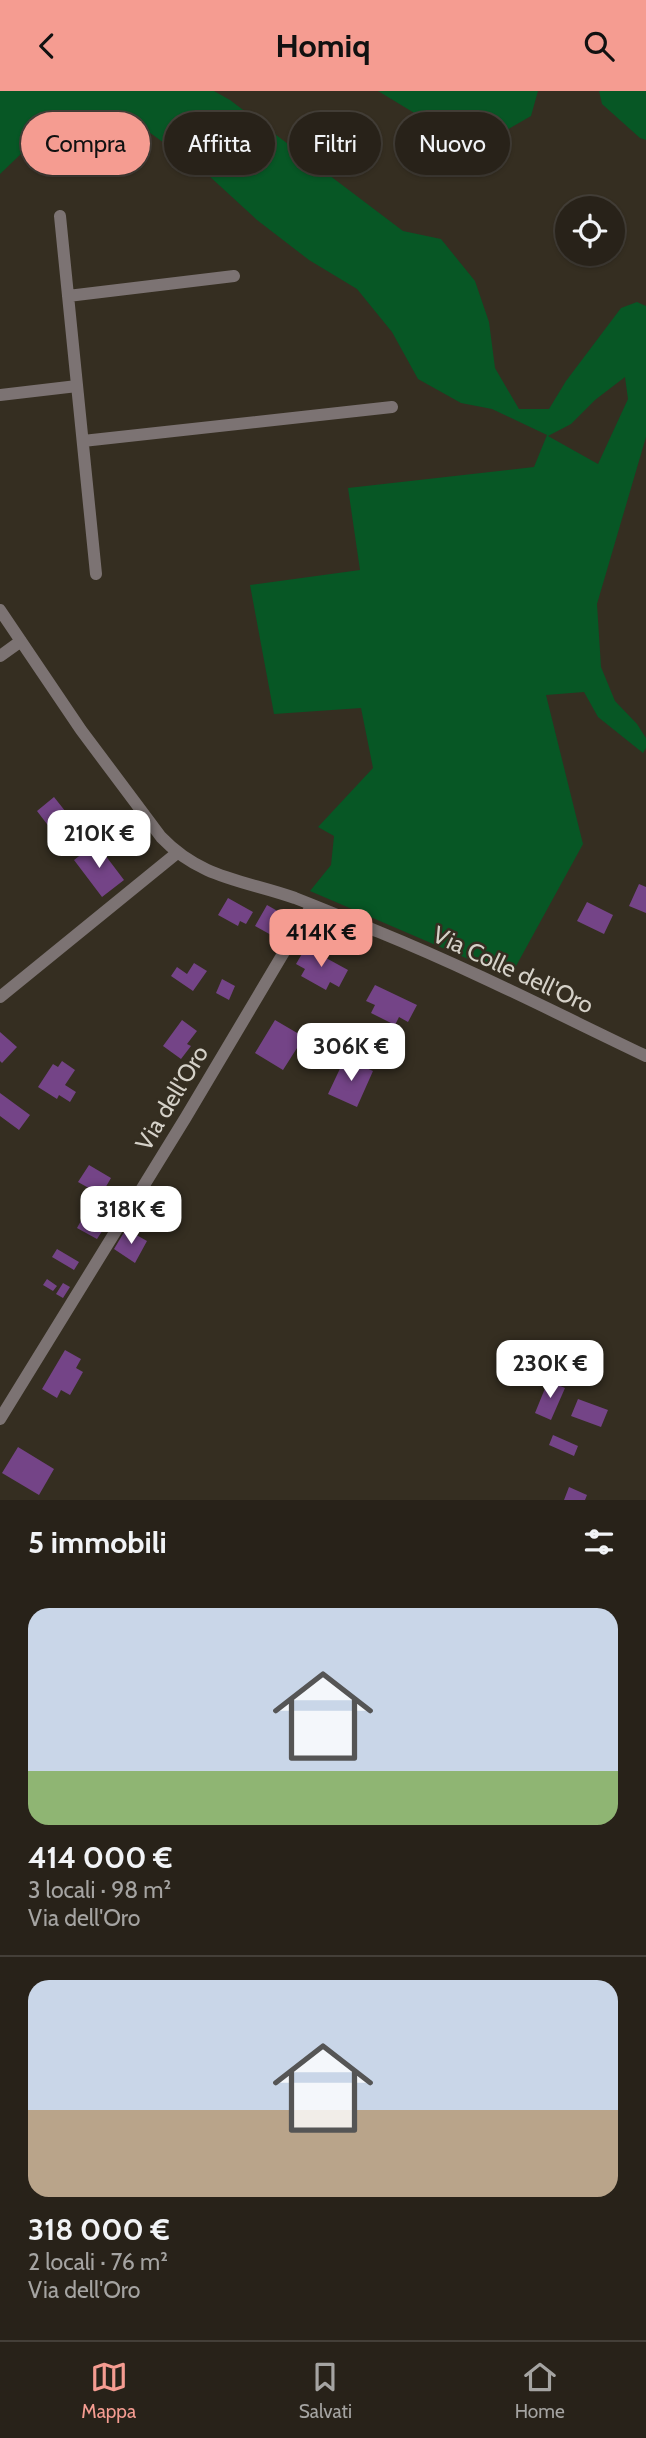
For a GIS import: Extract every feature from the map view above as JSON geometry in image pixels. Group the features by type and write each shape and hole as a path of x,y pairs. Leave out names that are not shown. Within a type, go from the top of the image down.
{"street":[{"path":"60,216 96,574"},
{"path":"68,296 234,276"},
{"path":"0,395 77,386"},
{"path":"83,441 392,407"},
{"name":"Via Colle dell'Oro","path":"0,610 81,730 161,837 177,853 203,869 312,905 382,933 646,1056"},
{"path":"0,656 21,641"},
{"path":"0,997 177,853"},
{"name":"Via dell'Oro","path":"0,1419 186,1117 312,905"}],"green space":[{"path":"0,91 214,91 246,112 164,112 164,143 150,133 150,112 21,112 21,154 0,174"},
{"path":"378,91 538,91 531,116 510,128 510,112 413,112"},
{"path":"599,91 646,91 646,140 640,138 602,104"},
{"path":"275,134 289,145 289,175 329,175 403,231 441,239 475,281 489,322 495,368 519,409 549,409 566,381 621,308 637,302 646,306 646,437 597,604 601,667 615,701 646,738 646,748 643,753 598,717 584,692 546,695 583,844 510,977 310,891 331,865 334,836 318,827 373,768 361,708 274,714 250,585 360,570 348,488 534,467 547,435 492,409 461,403 418,379 392,332 357,289 309,260 257,220 208,175 275,175","holes":["625,377 628,399 598,464 548,436 571,424 595,400"]}],"building":[{"path":"54,797 81,831 63,845 37,811"},
{"path":"96,843 124,880 102,897 74,860"},
{"path":"639,884 646,887 646,913 629,906"},
{"path":"228,898 253,912 246,924 240,921 238,926 218,915"},
{"path":"587,902 613,915 604,934 577,921"},
{"path":"267,905 281,913 277,918 282,921 273,936 255,926"},
{"path":"306,947 348,970 339,987 330,982 326,990 301,976 305,969 296,964"},
{"path":"194,963 207,971 193,991 171,976 177,967 187,974"},
{"path":"222,979 235,986 229,1000 216,993"},
{"path":"375,985 417,1005 408,1022 399,1017 395,1025 371,1013 375,1005 366,1001"},
{"path":"182,1020 197,1031 187,1044 191,1046 181,1059 163,1046"},
{"path":"275,1020 304,1037 283,1070 255,1053"},
{"path":"0,1032 17,1047 2,1063 0,1061"},
{"path":"345,1058 373,1071 357,1107 328,1094"},
{"path":"62,1061 75,1070 65,1085 76,1092 70,1102 59,1095 57,1099 38,1087 53,1064 58,1067"},
{"path":"0,1093 30,1115 19,1130 0,1116"},
{"path":"89,1165 111,1178 101,1195 78,1182"},
{"path":"87,1210 108,1222 97,1239 77,1228"},
{"path":"126,1229 147,1241 135,1263 114,1249"},
{"path":"57,1249 79,1262 74,1270 52,1257"},
{"path":"47,1279 57,1286 53,1291 43,1285"},
{"path":"63,1283 70,1287 63,1298 56,1294"},
{"path":"65,1350 81,1359 76,1368 83,1372 70,1395 61,1390 57,1398 42,1389"},
{"path":"562,1352 586,1360 581,1376 557,1368"},
{"path":"548,1381 565,1388 551,1420 535,1413"},
{"path":"578,1399 608,1410 601,1427 571,1416"},
{"path":"553,1435 578,1446 574,1456 549,1445"},
{"path":"18,1447 54,1469 39,1495 2,1473"},
{"path":"569,1487 587,1495 585,1500 564,1500"}]}
